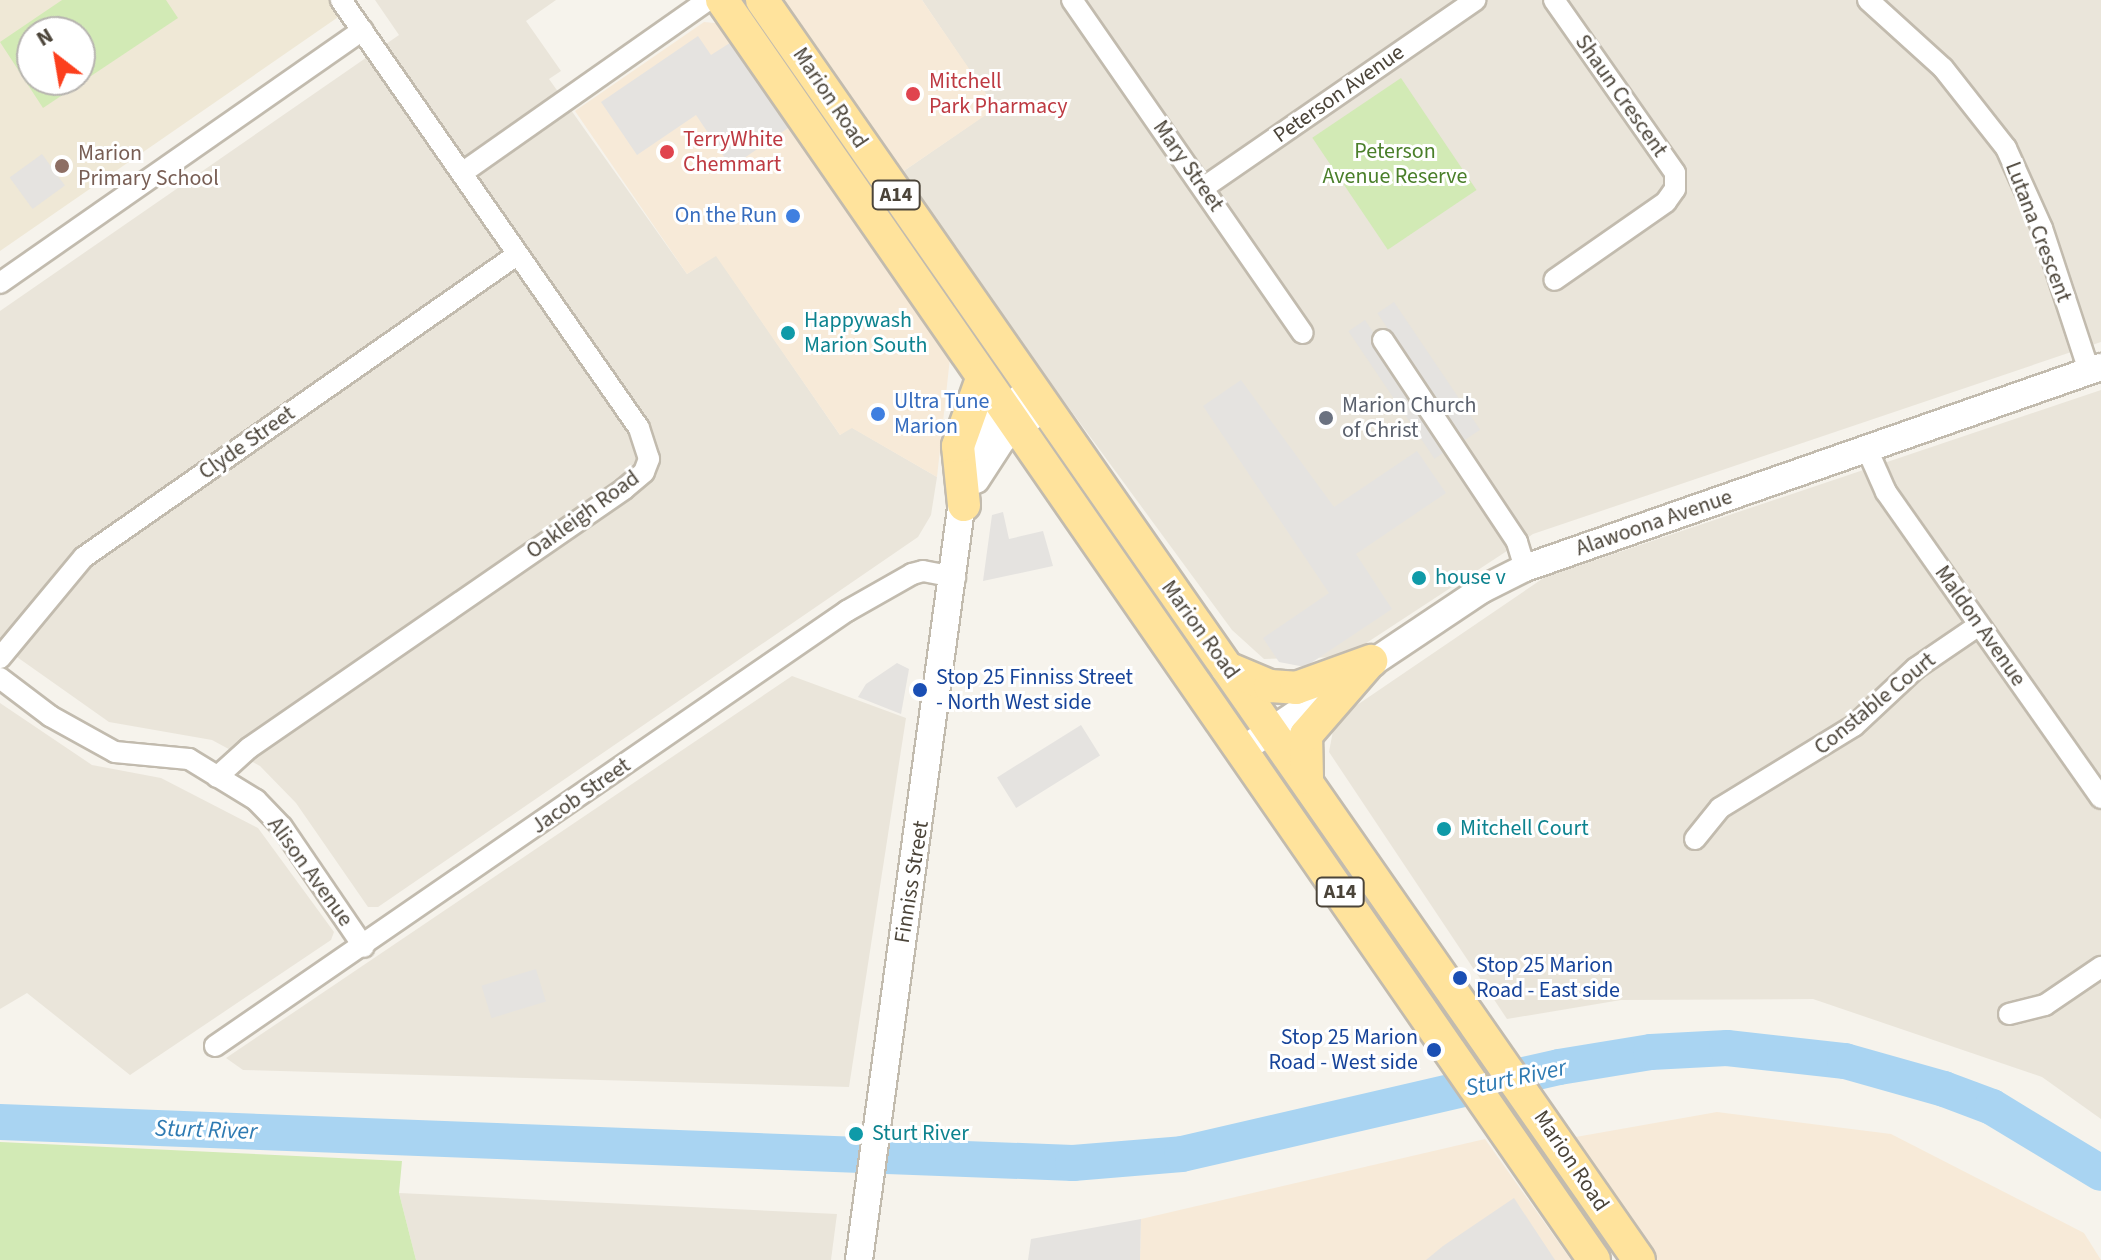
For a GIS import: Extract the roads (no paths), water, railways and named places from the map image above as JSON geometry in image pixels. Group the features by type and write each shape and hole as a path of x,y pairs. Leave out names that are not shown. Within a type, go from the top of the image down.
{"main road":[{"name":"Marion Road","path":"722,0 1594,1260"},
{"name":"Marion Road","path":"762,0 1036,399 1475,1019 1639,1260"},
{"path":"964,505 958,446 982,379"},
{"path":"1227,668 1270,686 1296,688 1371,661"},
{"path":"1307,778 1306,735 1371,661"}],"street":[{"name":"Oakleigh Road","path":"217,777 249,748 644,472 649,446 341,0"},
{"path":"462,173 708,0"},
{"name":"Mary Street","path":"1072,0 1303,333"},
{"name":"Peterson Avenue","path":"1203,188 1476,0"},
{"name":"Shaun Crescent","path":"1554,0 1675,173 1675,189 1666,202 1554,280"},
{"name":"Lutana Crescent","path":"1868,0 1943,68 2006,148 2042,228 2095,369"},
{"path":"0,283 362,30"},
{"name":"Clyde Street","path":"0,658 84,557 518,254"},
{"path":"1383,340 1517,542 1525,568"},
{"name":"Alawoona Avenue","path":"1241,749 1371,661 1525,568 2095,369"},
{"name":"Finniss Street","path":"859,1260 955,577 968,457 986,427 1010,420 1036,399"},
{"name":"Maldon Avenue","path":"1867,449 1886,492 1979,625 2097,784"},
{"name":"Jacob Street","path":"215,1046 364,947 883,588 923,571 955,577"},
{"name":"Constable Court","path":"1695,839 1720,808 1854,726 1916,668 1979,625"},
{"name":"Alison Avenue","path":"0,678 50,716 115,752 189,759 256,800 282,827 364,947"},
{"path":"2009,1014 2045,1005 2101,967"}],"waterway":[{"name":"Sturt River","path":"0,1122 1073,1163 1182,1154 1559,1067 1651,1052 1727,1048 1845,1061 1944,1089 1992,1107 2101,1173"}],"place":[{"name":"Mitchell Park Pharmacy","path":"913,94"},
{"name":"TerryWhite Chemmart","path":"667,152"},
{"name":"Marion Primary School","path":"62,166"},
{"name":"On the Run","path":"793,216"},
{"name":"Happywash Marion South","path":"788,333"},
{"name":"Ultra Tune Marion","path":"878,414"},
{"name":"Marion Church of Christ","path":"1326,418"},
{"name":"house v","path":"1419,578"},
{"name":"Stop 25 Finniss Street - North West side","path":"920,690"},
{"name":"Mitchell Court","path":"1444,829"},
{"name":"Stop 25 Marion Road - East side","path":"1460,978"},
{"name":"Stop 25 Marion Road - West side","path":"1434,1050"},
{"name":"Sturt River","path":"856,1134"}],"park label":[{"name":"Peterson Avenue Reserve","path":"1395,164"}]}
